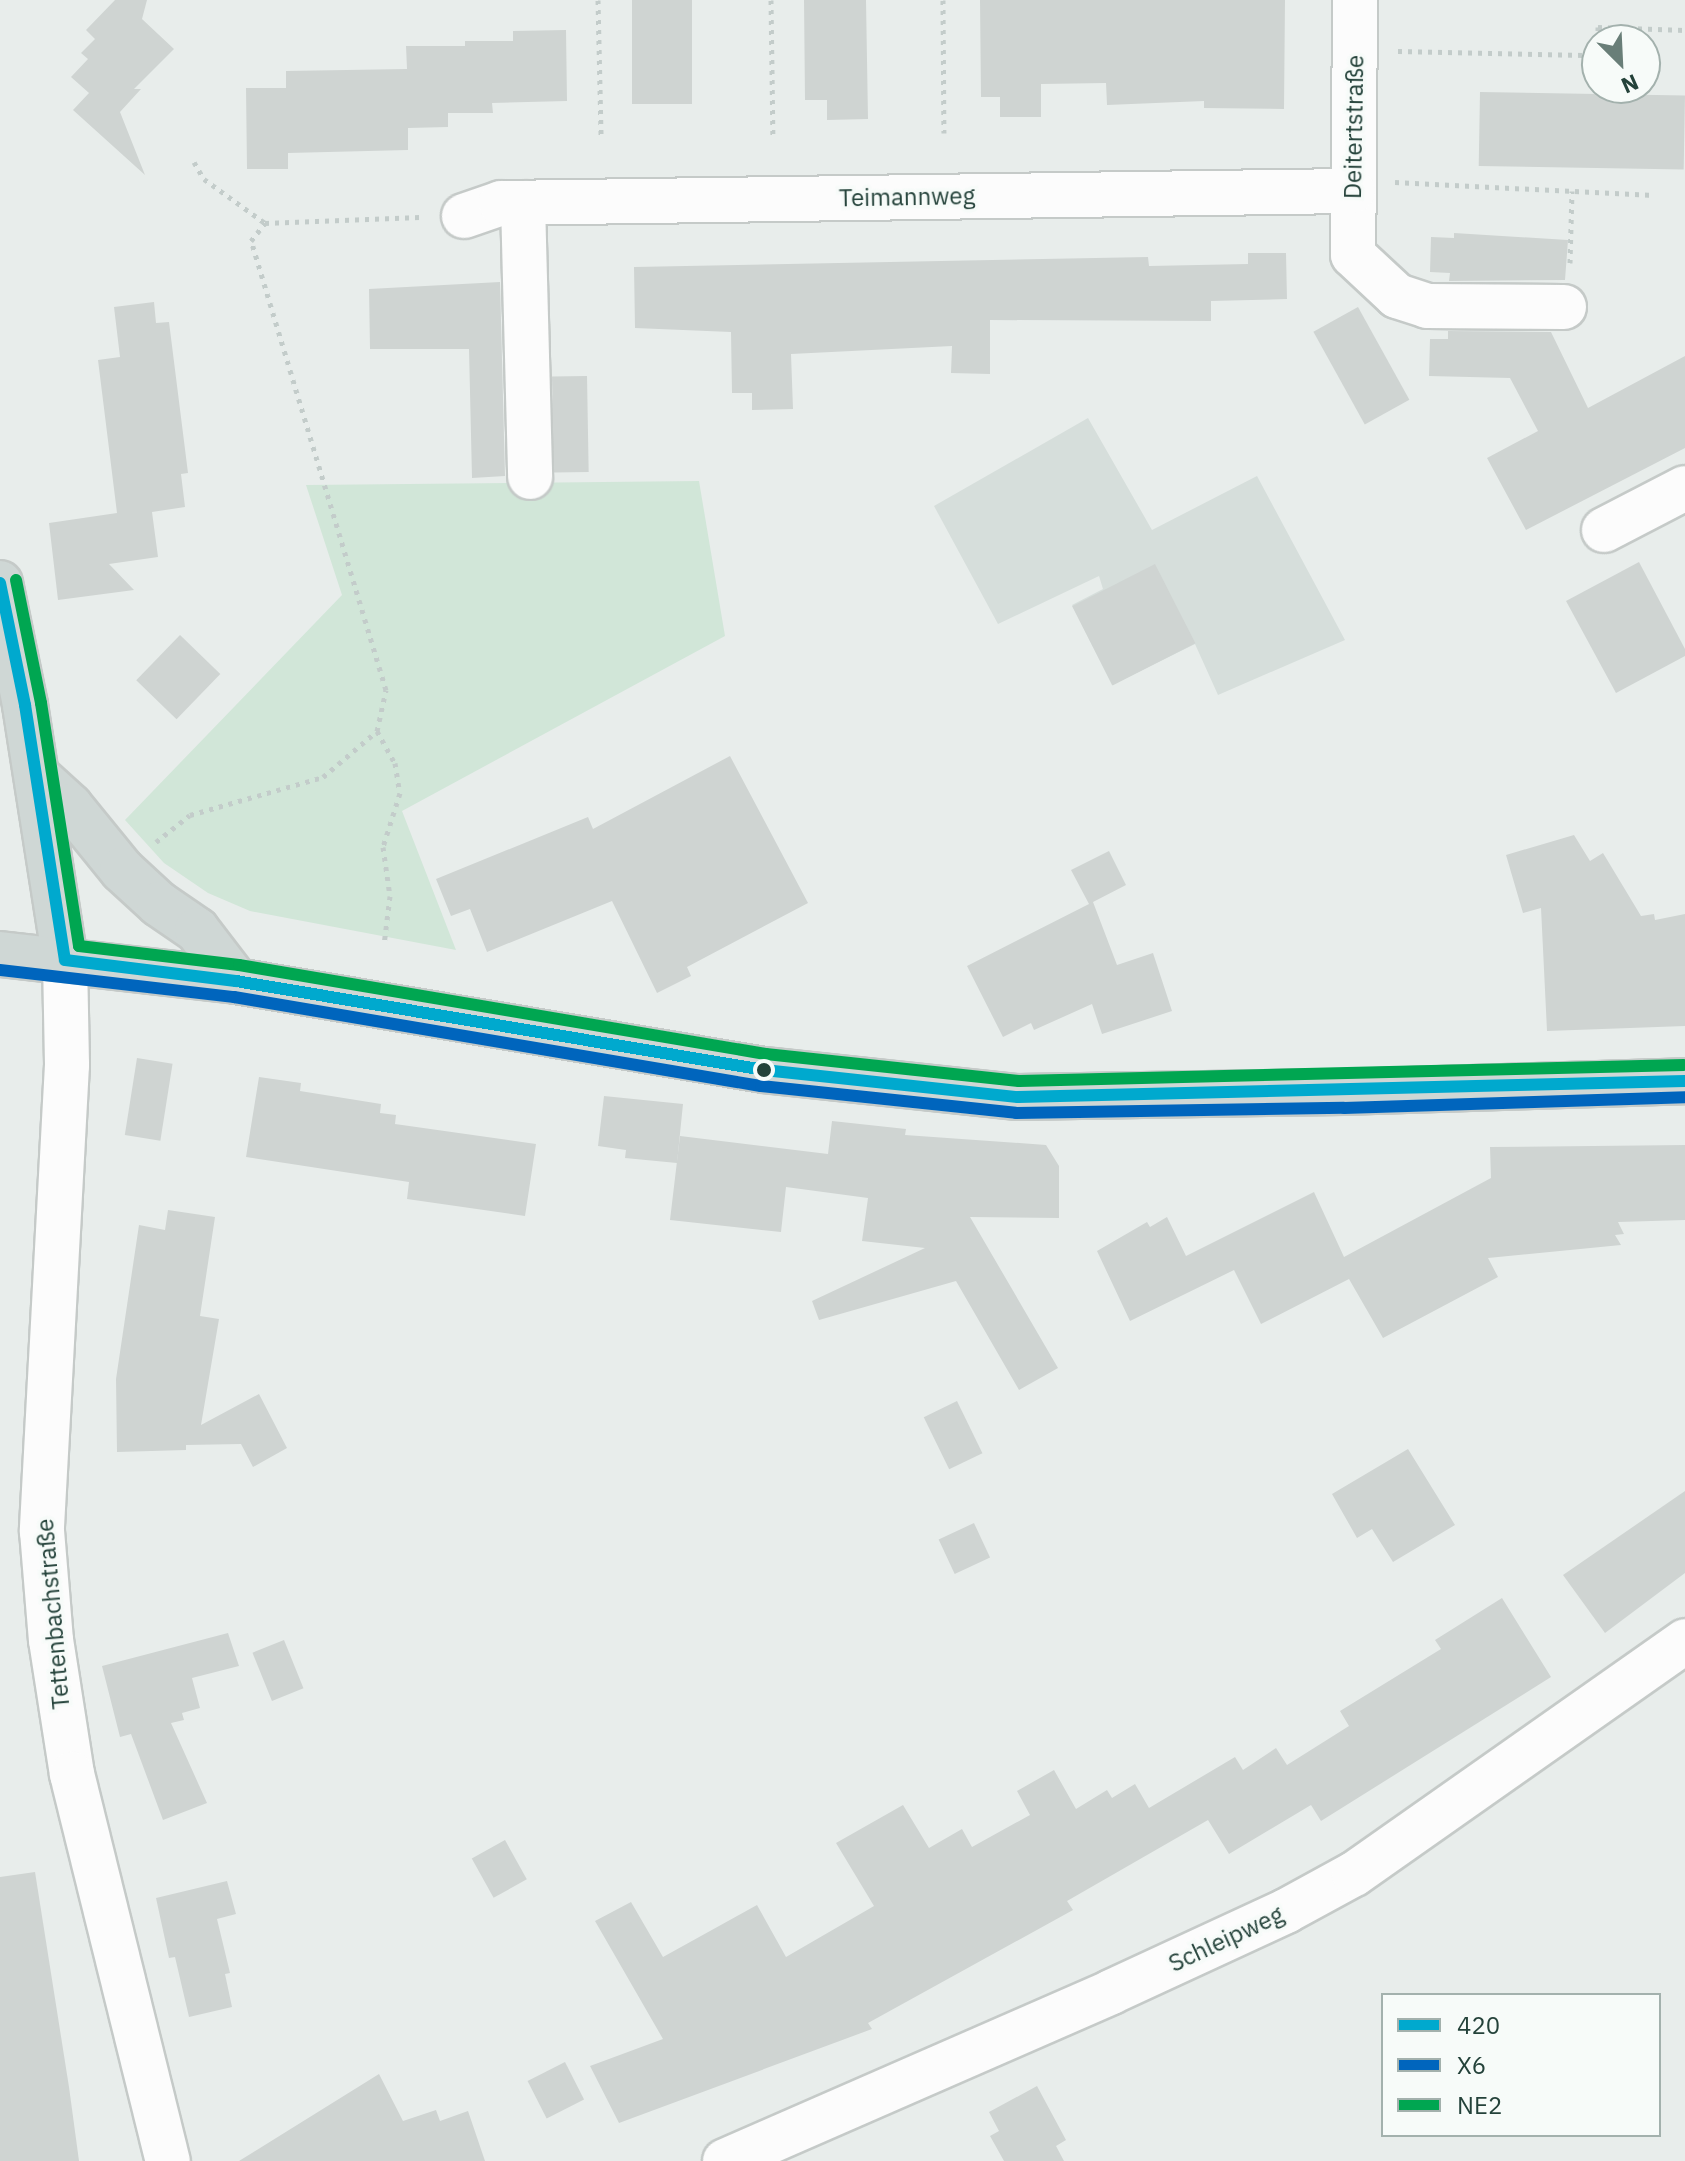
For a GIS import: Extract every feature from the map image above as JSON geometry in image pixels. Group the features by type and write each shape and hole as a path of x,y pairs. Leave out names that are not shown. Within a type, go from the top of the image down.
{"main road":[{"path":"0,583 25,705 18,766 65,960"},
{"path":"18,766 70,806 122,870 159,904 197,930 236,981"},
{"path":"0,954 236,981 437,1018 764,1070 1018,1097 1343,1092 1685,1081"}],"street":[{"name":"Deitertstraße","path":"1355,0 1372,186 1353,255 1397,296 1427,306 1564,307"},
{"name":"Teimannweg","path":"450,216 501,203 1372,186"},
{"path":"523,203 530,477"},
{"path":"1604,530 1685,488"},
{"name":"Tettenbachstraße","path":"65,960 68,1046 42,1531 51,1640 72,1774 168,2161"},
{"name":"Schleipweg","path":"725,2161 1111,1992 1286,1911 1354,1874 1685,1641"}],"path":[{"path":"598,0 601,137"},
{"path":"771,0 773,135"},
{"path":"943,0 944,133"},
{"path":"1661,29 1685,30"},
{"path":"1393,51 1581,55"},
{"path":"194,162 204,179 265,223 450,216"},
{"path":"1372,186 1654,195"},
{"path":"1564,307 1570,284 1572,191"},
{"path":"149,848 190,815 323,777 377,731 386,690 251,241 265,223"},
{"path":"377,731 395,763 400,793 383,847 390,896 384,945"}],"shaded area":[{"path":"1088,418 1152,530 1257,476 1345,640 1218,695 1195,644 1112,685 1072,605 1103,589 1099,576 998,624 934,506"}],"green space":[{"path":"699,481 725,636 402,811 456,950 250,911 208,893 164,863 125,820 342,595 306,485"}],"building":[{"path":"115,0 147,0 142,19 174,49 134,89 141,89 120,112 145,175 73,110 89,93 71,77 88,59 81,53 95,39 86,30"},
{"path":"632,0 692,0 692,104 632,104"},
{"path":"804,0 866,0 868,119 827,120 827,100 805,100"},
{"path":"980,0 1285,0 1284,109 1204,108 1204,101 1107,105 1106,83 1041,84 1041,117 1000,117 1000,97 981,97"},
{"path":"566,30 567,101 492,103 493,113 448,113 448,127 408,128 408,150 288,153 288,169 247,169 246,88 286,88 286,71 407,69 406,46 465,46 465,41 513,41 513,31"},
{"path":"1480,92 1581,94 1581,104 1661,104 1661,95 1685,96 1684,170 1479,166"},
{"path":"1454,233 1568,240 1565,280 1449,281 1450,273 1430,272 1431,237 1454,238"},
{"path":"1248,253 1286,253 1287,299 1211,301 1211,321 990,320 990,374 951,373 952,346 791,354 793,409 752,410 752,393 732,393 731,332 635,328 634,267 1148,257 1149,266 1248,264"},
{"path":"500,282 505,476 472,478 469,349 370,349 369,289"},
{"path":"154,302 156,323 169,322 188,473 181,474 185,507 152,512 158,557 109,564 134,590 58,600 49,523 117,513 98,360 120,357 114,307"},
{"path":"1358,307 1409,400 1365,424 1313,332"},
{"path":"1448,331 1551,332 1588,408 1685,356 1685,448 1526,530 1487,458 1538,431 1510,378 1429,376 1430,339 1448,339"},
{"path":"587,376 589,472 554,473 552,377"},
{"path":"1639,562 1685,649 1685,656 1616,693 1566,601"},
{"path":"1155,564 1195,643 1113,686 1072,606"},
{"path":"180,635 220,674 177,719 136,680"},
{"path":"730,756 808,903 687,967 691,976 657,993 612,901 487,952 470,909 451,916 436,879 588,817 593,829"},
{"path":"1574,835 1590,861 1603,853 1641,916 1654,914 1655,920 1685,914 1685,1026 1547,1031 1541,908 1523,913 1506,855"},
{"path":"1109,851 1126,885 1093,902 1117,965 1153,953 1172,1011 1102,1034 1092,1004 1034,1030 1031,1023 1003,1037 967,966 1089,904 1071,870"},
{"path":"137,1058 173,1064 160,1141 125,1135"},
{"path":"259,1077 301,1083 300,1091 381,1104 380,1113 396,1115 395,1124 536,1144 525,1216 407,1199 409,1182 246,1157"},
{"path":"604,1096 683,1104 677,1163 625,1158 626,1150 598,1146"},
{"path":"832,1121 906,1129 905,1135 1046,1145 1059,1166 1059,1218 970,1217 1058,1368 1019,1390 956,1281 819,1320 812,1301 925,1248 862,1241 868,1198 786,1187 781,1232 670,1220 680,1136 828,1154"},
{"path":"1685,1145 1685,1220 1618,1222 1624,1234 1615,1235 1621,1245 1488,1258 1498,1277 1383,1338 1349,1279 1261,1324 1234,1270 1130,1321 1097,1251 1147,1222 1150,1227 1167,1217 1186,1256 1314,1192 1344,1257 1491,1178 1490,1147"},
{"path":"168,1210 215,1217 200,1316 219,1319 201,1425 259,1394 287,1448 253,1467 241,1444 186,1445 186,1450 117,1452 116,1379 139,1225 165,1230"},
{"path":"957,1401 982,1453 949,1469 924,1417"},
{"path":"1408,1449 1455,1525 1393,1562 1372,1529 1357,1538 1332,1494"},
{"path":"1685,1491 1685,1573 1605,1633 1563,1575"},
{"path":"974,1523 990,1557 955,1574 939,1539"},
{"path":"1502,1598 1551,1677 1321,1821 1311,1805 1229,1854 1208,1820 1067,1901 1073,1910 868,2023 872,2029 619,2123 590,2066 663,2039 595,1921 631,1902 663,1957 757,1905 786,1957 874,1906 836,1843 903,1805 929,1848 962,1829 972,1847 1030,1815 1017,1791 1054,1770 1076,1809 1107,1790 1112,1798 1135,1784 1149,1808 1235,1757 1243,1770 1276,1748 1287,1765 1349,1726 1340,1711 1441,1649 1435,1640"},
{"path":"228,1633 239,1666 192,1678 200,1708 182,1713 184,1720 171,1723 207,1803 163,1820 131,1734 120,1737 102,1666"},
{"path":"284,1640 303,1688 272,1701 252,1653"},
{"path":"505,1840 527,1879 494,1898 472,1858"},
{"path":"35,1872 79,2161 0,2161 0,1877"},
{"path":"227,1881 236,1914 217,1919 230,1973 225,1974 232,2007 189,2017 175,1957 169,1958 156,1898"},
{"path":"565,2062 584,2099 547,2118 528,2081"},
{"path":"379,2074 403,2121 436,2110 440,2121 468,2111 485,2161 239,2161"},
{"path":"1037,2086 1066,2140 1056,2146 1064,2161 1004,2161 990,2136 999,2131 989,2112"}],"transit line":[{"name":"NE2","path":"16,580 41,703 79,946 239,965 766,1054 1019,1081 1684,1065"},
{"name":"420","path":"0,583 25,705 65,960"},
{"name":"420","path":"65,960 236,981 764,1070 1018,1097 1685,1081"},
{"name":"X6","path":"0,970 234,997 761,1086 1016,1113 1344,1108 1685,1097"}]}
